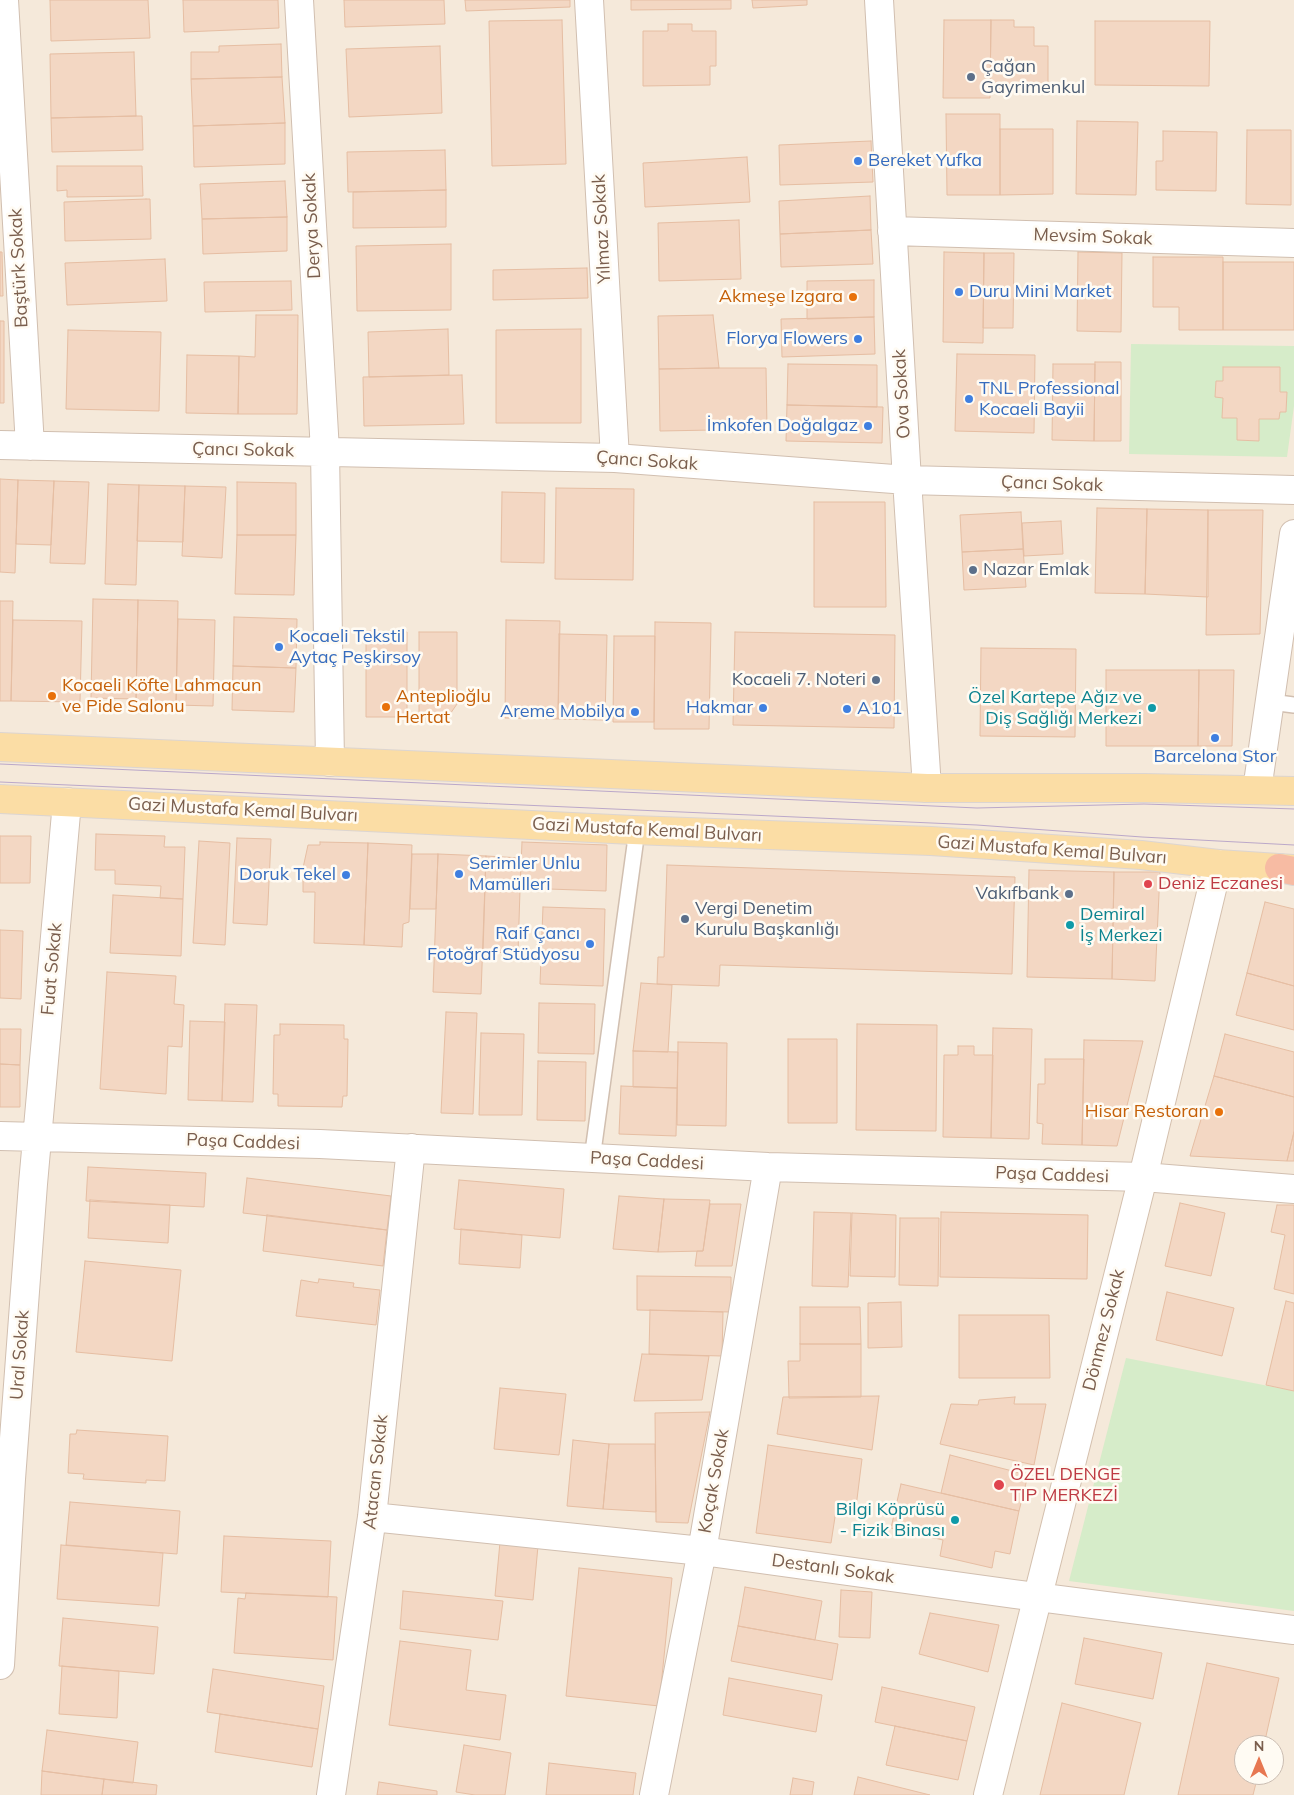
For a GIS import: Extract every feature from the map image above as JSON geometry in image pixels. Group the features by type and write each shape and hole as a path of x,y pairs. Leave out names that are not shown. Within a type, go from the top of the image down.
{"main road":[{"path":"0,747 927,788 1294,791"},
{"name":"Gazi Mustafa Kemal Bulvarı","path":"0,799 633,830 931,841 1141,855 1218,864 1289,869"}],"street":[{"name":"Baştürk Sokak","path":"4,0 30,446"},
{"name":"Derya Sokak","path":"299,0 325,451 330,762"},
{"name":"Yılmaz Sokak","path":"589,0 615,458"},
{"name":"Ova Sokak","path":"879,0 927,788"},
{"name":"Mevsim Sokak","path":"892,231 1294,243"},
{"name":"Çancı Sokak","path":"0,445 615,458 907,480 1294,490"},
{"path":"1257,790 1282,703 1294,539"},
{"name":"Fuat Sokak","path":"37,1136 67,802"},
{"name":"Dönmez Sokak","path":"988,1795 1143,1177 1218,864"},
{"name":"Paşa Caddesi","path":"0,1136 320,1144 592,1159 1143,1177 1294,1189"},
{"name":"Ural Sokak","path":"0,1665 5,1479 37,1136"},
{"name":"Atacan Sokak","path":"331,1795 372,1517 411,1148"},
{"name":"Koçak Sokak","path":"654,1795 702,1551 768,1166"},
{"name":"Destanlı Sokak","path":"372,1517 702,1551 1294,1630"}],"lane":[{"path":"592,1159 634,844 633,830"}],"shaded area":[{"path":"0,0 1294,0 1294,1795 0,1795"}],"green space":[{"path":"1131,344 1294,346 1294,406 1287,457 1129,454"},
{"path":"1126,1358 1294,1391 1294,1611 1069,1581"}],"building":[{"path":"50,0 148,0 150,38 51,41"},
{"path":"183,0 278,0 279,28 184,32"},
{"path":"344,0 444,0 445,24 345,27"},
{"path":"465,0 570,0 570,7 466,11"},
{"path":"631,0 731,0 731,9 631,10"},
{"path":"752,0 807,0 807,5 753,8"},
{"path":"562,20 566,164 492,166 489,21"},
{"path":"944,20 991,20 990,98 943,98"},
{"path":"991,20 1014,20 1014,27 1034,27 1034,46 1048,46 1048,90 990,90"},
{"path":"1095,21 1210,21 1209,86 1095,85"},
{"path":"668,24 692,24 692,31 716,31 716,66 710,66 710,85 643,86 643,31 668,31"},
{"path":"281,44 282,77 191,79 191,52 219,52 219,46"},
{"path":"440,46 442,113 349,117 346,49"},
{"path":"134,52 136,116 51,118 50,54"},
{"path":"282,77 285,123 193,126 191,79"},
{"path":"946,114 1000,114 1000,195 947,195"},
{"path":"142,116 143,150 52,152 51,118"},
{"path":"1077,121 1138,122 1136,195 1076,194"},
{"path":"285,123 285,164 194,167 193,126"},
{"path":"1000,129 1053,129 1053,194 1000,195"},
{"path":"1247,130 1291,130 1291,205 1246,204"},
{"path":"1163,131 1217,132 1216,191 1156,190 1156,161 1163,161"},
{"path":"871,141 873,182 780,185 779,145"},
{"path":"445,150 446,190 348,192 347,152"},
{"path":"747,157 750,202 645,207 643,163"},
{"path":"57,166 142,166 143,196 67,197 67,190 57,191"},
{"path":"285,181 287,217 202,219 200,184"},
{"path":"446,190 446,227 353,228 353,192"},
{"path":"870,196 871,230 780,234 779,201"},
{"path":"150,199 151,239 65,241 64,202"},
{"path":"287,217 287,251 203,254 202,219"},
{"path":"739,220 741,279 659,281 658,223"},
{"path":"871,230 873,264 781,267 780,234"},
{"path":"451,244 451,310 357,311 356,246"},
{"path":"0,252 2,252 3,296 0,296"},
{"path":"944,252 984,253 983,343 943,342"},
{"path":"1078,252 1122,253 1121,332 1077,331"},
{"path":"984,253 1014,253 1013,328 983,328"},
{"path":"1153,257 1223,257 1223,330 1179,330 1179,307 1153,307"},
{"path":"165,259 167,301 67,305 65,263"},
{"path":"1223,262 1294,262 1294,330 1223,330"},
{"path":"587,268 588,298 493,300 493,270"},
{"path":"874,280 874,317 807,319 807,281"},
{"path":"291,281 292,310 205,312 204,282"},
{"path":"256,315 298,315 297,414 238,414 239,356 255,357"},
{"path":"713,315 719,368 659,369 658,316"},
{"path":"874,317 875,354 782,357 781,319"},
{"path":"0,321 4,321 4,403 0,403"},
{"path":"448,329 449,375 369,377 368,332"},
{"path":"581,329 581,423 496,423 496,330"},
{"path":"68,330 161,332 159,411 66,409"},
{"path":"957,354 1035,355 1034,433 955,431"},
{"path":"187,355 239,356 238,414 186,413"},
{"path":"1095,362 1121,362 1121,441 1094,441"},
{"path":"788,364 877,365 877,407 787,405"},
{"path":"1053,364 1095,364 1094,441 1052,440"},
{"path":"1223,367 1280,367 1280,392 1287,392 1286,412 1280,412 1279,419 1259,419 1259,441 1237,440 1237,418 1222,418 1223,398 1215,397 1216,381 1223,381"},
{"path":"766,368 767,429 660,431 659,369"},
{"path":"462,375 464,424 364,426 363,377"},
{"path":"787,405 883,407 882,443 786,441"},
{"path":"0,479 18,480 15,573 0,572"},
{"path":"18,480 54,481 51,545 16,544"},
{"path":"54,481 89,482 85,564 50,563"},
{"path":"237,482 296,483 296,535 237,535"},
{"path":"108,484 139,485 136,585 105,584"},
{"path":"139,485 185,486 183,542 137,541"},
{"path":"185,486 226,487 222,558 182,556"},
{"path":"556,488 634,489 633,580 555,579"},
{"path":"502,492 545,493 544,563 501,562"},
{"path":"814,502 885,502 886,607 814,607"},
{"path":"1097,508 1147,509 1145,594 1095,593"},
{"path":"1147,509 1208,510 1208,597 1145,594"},
{"path":"1208,510 1263,510 1260,634 1206,635"},
{"path":"1021,512 1023,549 962,552 960,515"},
{"path":"1061,521 1063,554 1024,556 1022,523"},
{"path":"237,535 296,535 294,595 235,594"},
{"path":"1023,549 1026,587 964,590 962,552"},
{"path":"93,599 138,600 136,699 91,698"},
{"path":"138,600 178,601 176,705 136,704"},
{"path":"0,601 13,601 11,701 0,701"},
{"path":"234,617 297,619 296,668 233,666"},
{"path":"178,619 215,620 213,706 176,705"},
{"path":"13,620 82,621 80,702 11,701"},
{"path":"506,620 560,621 558,719 505,718"},
{"path":"655,622 711,623 709,729 654,729"},
{"path":"366,631 407,632 407,717 366,717"},
{"path":"419,632 457,632 457,704 448,717 419,717"},
{"path":"735,632 895,635 894,728 733,725"},
{"path":"559,634 607,635 605,720 558,719"},
{"path":"614,636 655,636 654,722 613,722"},
{"path":"981,648 1076,649 1075,737 980,736"},
{"path":"233,666 296,668 294,712 232,710"},
{"name":"Özel Kartepe Ağız ve Diş Sağlığı Merkezi","path":"1106,670 1199,670 1198,746 1106,746"},
{"path":"1199,670 1234,670 1232,746 1198,746"},
{"path":"96,834 165,836 164,847 185,847 183,899 160,898 161,886 115,884 115,870 95,870"},
{"path":"0,836 31,836 30,883 0,883"},
{"path":"237,838 271,839 267,925 233,923"},
{"path":"199,841 230,843 225,945 193,943"},
{"path":"320,842 368,843 364,945 314,943 315,892 303,892 303,868 308,845 320,845"},
{"path":"522,842 607,845 606,891 520,888"},
{"path":"368,843 412,845 409,922 403,924 402,947 364,945"},
{"path":"412,854 438,854 436,909 410,909"},
{"path":"438,854 486,856 481,994 433,992"},
{"path":"486,856 521,858 518,953 483,952"},
{"path":"667,865 1015,877 1012,974 720,965 719,986 657,984 658,957 664,957"},
{"name":"Demiral İş Merkezi","path":"1029,870 1114,872 1112,979 1027,977"},
{"path":"1114,872 1160,872 1155,981 1112,979"},
{"path":"113,895 183,899 181,956 110,953"},
{"path":"1265,902 1294,909 1294,986 1247,973"},
{"path":"543,907 605,909 603,986 540,984"},
{"path":"0,930 23,931 21,999 0,998"},
{"path":"107,972 176,976 174,1004 184,1005 182,1047 168,1046 166,1094 100,1089"},
{"path":"1247,973 1294,986 1294,1030 1236,1015"},
{"path":"641,983 672,985 668,1052 633,1051"},
{"path":"539,1003 595,1004 594,1054 538,1053"},
{"path":"225,1004 257,1005 253,1102 222,1101"},
{"path":"446,1012 477,1013 473,1114 441,1113"},
{"path":"190,1021 225,1022 222,1101 188,1100"},
{"path":"280,1024 344,1025 344,1039 348,1039 347,1096 343,1096 342,1107 278,1106 278,1094 273,1094 274,1035 280,1035"},
{"path":"857,1024 937,1025 936,1131 856,1130"},
{"path":"993,1028 1032,1029 1029,1139 991,1138"},
{"path":"0,1029 21,1029 20,1065 0,1064"},
{"path":"481,1033 524,1034 522,1115 479,1115"},
{"path":"1225,1034 1294,1052 1294,1097 1214,1076"},
{"path":"788,1039 837,1039 837,1123 788,1123"},
{"path":"1084,1040 1143,1041 1117,1146 1082,1145"},
{"path":"678,1042 727,1043 726,1126 677,1125"},
{"path":"958,1046 974,1046 974,1055 993,1055 991,1138 943,1137 944,1055 958,1055"},
{"path":"633,1051 678,1052 677,1088 633,1087"},
{"path":"1045,1059 1084,1059 1082,1145 1042,1144 1043,1124 1037,1123 1038,1084 1045,1084"},
{"path":"538,1061 586,1062 585,1121 537,1120"},
{"path":"0,1064 20,1065 20,1107 0,1107"},
{"path":"1214,1076 1294,1097 1294,1132 1287,1161 1190,1156"},
{"path":"621,1086 677,1088 676,1136 619,1134"},
{"path":"1294,1132 1294,1161 1287,1161"},
{"path":"88,1167 206,1173 204,1207 86,1201"},
{"path":"247,1178 391,1196 387,1230 243,1213"},
{"path":"459,1180 564,1189 560,1238 454,1229"},
{"path":"619,1196 664,1199 658,1252 613,1249"},
{"path":"664,1199 710,1200 703,1251 658,1252"},
{"path":"90,1200 170,1205 168,1243 88,1238"},
{"path":"1180,1203 1225,1213 1211,1276 1165,1266"},
{"path":"710,1204 741,1204 732,1266 695,1266 697,1251 703,1251"},
{"path":"1277,1205 1294,1205 1294,1294 1274,1289 1285,1235 1271,1232"},
{"path":"814,1212 851,1213 848,1287 812,1286"},
{"path":"941,1212 1088,1215 1087,1279 940,1277"},
{"path":"852,1213 896,1215 895,1277 850,1276"},
{"path":"267,1215 387,1230 383,1266 263,1251"},
{"path":"900,1218 939,1218 938,1286 899,1285"},
{"path":"461,1229 522,1235 520,1268 459,1264"},
{"path":"85,1261 181,1270 172,1361 76,1352"},
{"path":"637,1276 731,1277 731,1312 637,1310"},
{"path":"319,1279 354,1283 353,1287 380,1290 376,1325 296,1316 301,1280 318,1283"},
{"path":"1167,1292 1234,1308 1222,1356 1156,1340"},
{"path":"1286,1301 1294,1303 1294,1391 1266,1385"},
{"path":"901,1302 902,1347 868,1348 868,1303"},
{"path":"800,1307 860,1307 861,1344 800,1344"},
{"path":"650,1310 723,1312 722,1356 649,1354"},
{"path":"959,1315 1049,1315 1050,1378 959,1378"},
{"path":"800,1344 861,1344 861,1397 789,1398 788,1361 800,1361"},
{"path":"642,1354 709,1356 702,1400 634,1401"},
{"path":"500,1388 566,1394 559,1455 494,1449"},
{"path":"879,1396 872,1450 777,1434 783,1397"},
{"path":"1015,1397 1014,1404 1046,1404 1034,1465 940,1444 951,1404 978,1405 979,1400"},
{"path":"710,1412 688,1523 656,1522 655,1413"},
{"path":"77,1430 168,1436 165,1481 146,1480 146,1483 83,1479 84,1474 68,1473 70,1434 76,1434"},
{"path":"573,1440 609,1444 603,1509 567,1506"},
{"path":"609,1444 655,1444 656,1512 603,1509"},
{"path":"768,1445 862,1459 856,1507 837,1504 831,1543 756,1533"},
{"path":"950,1455 1028,1475 1019,1511 941,1493"},
{"name":"Bilgi Köprüsü - Fizik Binası","path":"901,1484 1019,1511 1010,1554 995,1551 992,1568 940,1556 943,1540 891,1528"},
{"path":"70,1502 180,1511 177,1554 66,1545"},
{"path":"224,1536 331,1541 328,1597 221,1592"},
{"path":"500,1542 538,1546 533,1600 495,1596"},
{"path":"61,1545 163,1553 159,1606 57,1599"},
{"path":"579,1568 672,1578 659,1706 566,1696"},
{"path":"745,1587 822,1601 815,1640 738,1626"},
{"path":"841,1590 872,1592 870,1638 839,1637"},
{"path":"403,1591 503,1601 498,1640 400,1629"},
{"path":"246,1593 337,1597 333,1660 234,1653 238,1598 245,1599"},
{"path":"930,1613 999,1625 988,1672 919,1654"},
{"path":"63,1618 158,1627 154,1674 59,1666"},
{"path":"738,1626 838,1644 832,1680 731,1661"},
{"path":"1084,1638 1162,1653 1153,1699 1075,1684"},
{"path":"400,1641 471,1650 466,1690 506,1695 500,1740 389,1725"},
{"path":"1207,1663 1279,1678 1266,1735 1234,1735 1234,1785 1256,1785 1253,1795 1178,1795"},
{"path":"62,1666 119,1671 117,1718 59,1714"},
{"path":"213,1669 324,1686 318,1729 207,1712"},
{"path":"729,1678 822,1695 816,1732 723,1715"},
{"path":"882,1687 975,1707 967,1741 875,1722"},
{"path":"1062,1703 1141,1723 1124,1795 1040,1795"},
{"path":"220,1714 318,1729 312,1767 215,1752"},
{"path":"895,1726 967,1741 958,1780 886,1765"},
{"path":"47,1730 138,1742 133,1783 42,1771"},
{"path":"464,1745 511,1753 505,1795 475,1795 456,1792"},
{"path":"549,1763 636,1773 633,1795 546,1795"},
{"path":"42,1771 104,1779 102,1795 41,1795"},
{"path":"858,1777 930,1795 854,1795"},
{"path":"793,1778 814,1782 812,1795 790,1795"},
{"path":"104,1779 157,1785 156,1795 102,1795"},
{"path":"379,1782 437,1791 437,1795 377,1795"}],"tram line":[{"path":"0,764 977,808 1144,804 1294,809"},
{"path":"0,782 977,825 1142,837 1294,845"}],"place":[{"name":"Çağan Gayrimenkul","path":"971,77"},
{"name":"Bereket Yufka","path":"858,161"},
{"name":"Duru Mini Market","path":"959,292"},
{"name":"Akmeşe Izgara","path":"853,297"},
{"name":"Florya Flowers","path":"858,339"},
{"name":"TNL Professional Kocaeli Bayii","path":"969,399"},
{"name":"İmkofen Doğalgaz","path":"868,426"},
{"name":"Nazar Emlak","path":"973,570"},
{"name":"Kocaeli Tekstil Aytaç Peşkirsoy","path":"279,647"},
{"name":"Kocaeli 7. Noteri","path":"876,680"},
{"name":"Kocaeli Köfte Lahmacun ve Pide Salonu","path":"52,696"},
{"name":"Anteplioğlu Hertat","path":"386,707"},
{"name":"Hakmar","path":"763,708"},
{"name":"Özel Kartepe Ağız ve Diş Sağlığı Merkezi","path":"1152,708"},
{"name":"A101","path":"847,709"},
{"name":"Areme Mobilya","path":"635,712"},
{"name":"Barcelona Stor","path":"1215,738"},
{"name":"Serimler Unlu Mamülleri","path":"459,874"},
{"name":"Doruk Tekel","path":"346,875"},
{"name":"Deniz Eczanesi","path":"1148,884"},
{"name":"Vakıfbank","path":"1069,894"},
{"name":"Vergi Denetim Kurulu Başkanlığı","path":"685,919"},
{"name":"Demiral İş Merkezi","path":"1070,925"},
{"name":"Raif Çancı Fotoğraf Stüdyosu","path":"590,944"},
{"name":"Hisar Restoran","path":"1219,1112"},
{"name":"ÖZEL DENGE TIP MERKEZİ","path":"999,1485"},
{"name":"Bilgi Köprüsü - Fizik Binası","path":"955,1520"}]}
